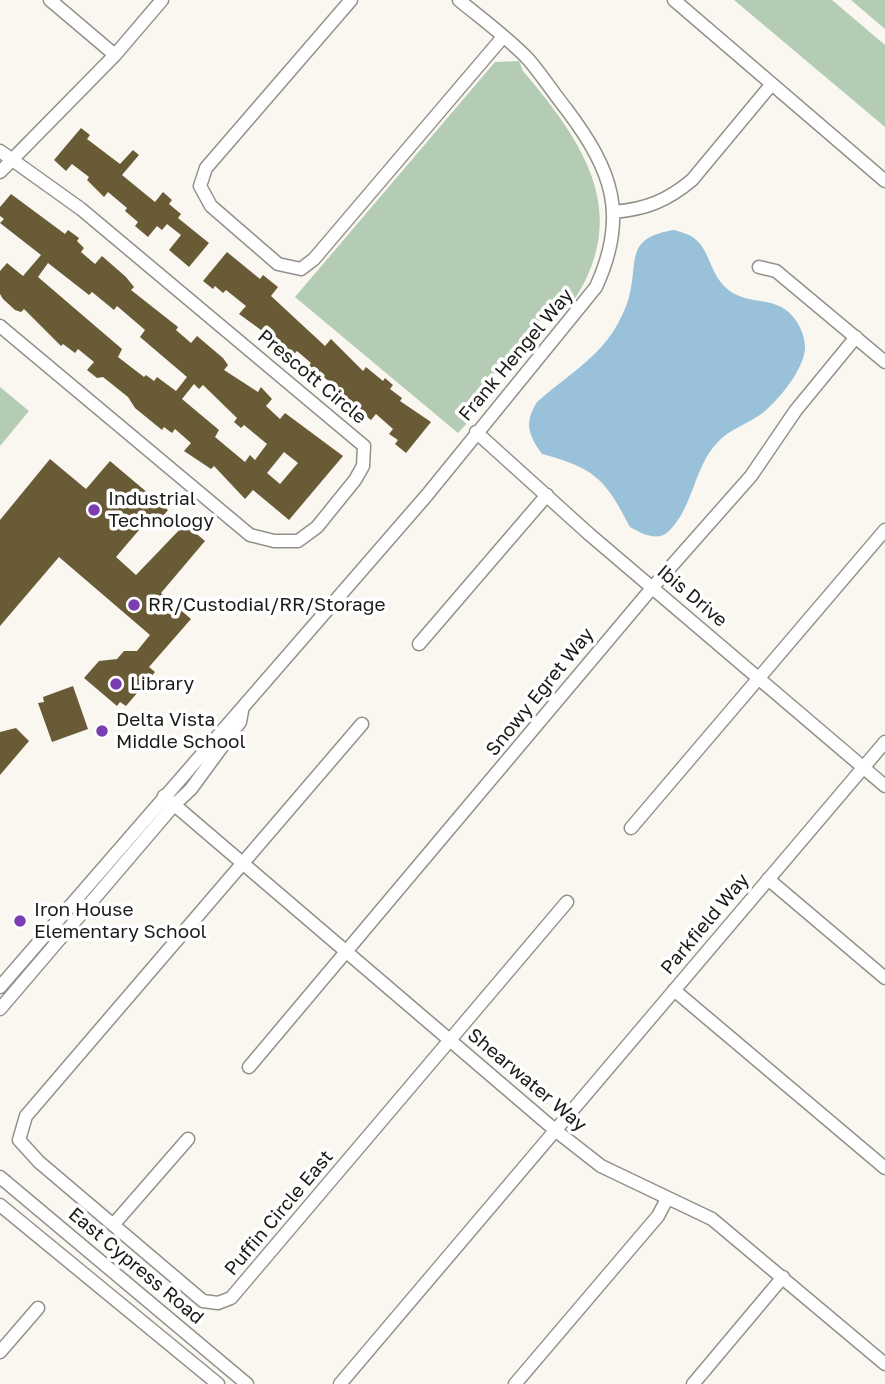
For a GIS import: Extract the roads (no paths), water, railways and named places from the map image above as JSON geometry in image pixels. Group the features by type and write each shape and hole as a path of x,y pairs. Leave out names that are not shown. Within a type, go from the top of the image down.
{"street":[{"path":"50,0 115,55"},
{"path":"0,172 115,55 162,0"},
{"path":"351,0 206,168 200,186 203,197 278,264 301,268 308,264 503,37"},
{"name":"Frank Hengel Way","path":"0,1009 169,800 233,716 242,711 427,495 596,287 606,265 614,212 605,170 591,143 528,60 459,0"},
{"path":"674,0 885,181"},
{"path":"614,212 647,207 678,192 692,180 772,85"},
{"path":"0,151 12,160"},
{"name":"Prescott Circle","path":"0,326 250,535 274,541 298,541 317,527 363,466 364,446 81,209 12,160"},
{"path":"759,267 776,271 885,362"},
{"name":"Snowy Egret Way","path":"249,1067 652,587 751,476 796,410 856,337"},
{"name":"Ibis Drive","path":"476,432 885,786"},
{"path":"419,644 547,495"},
{"path":"631,828 885,530"},
{"path":"242,864 362,723"},
{"name":"Parkfield Way","path":"340,1384 885,742"},
{"name":"Frank Hengel Way","path":"0,986 169,800"},
{"name":"Shearwater Way","path":"169,800 555,1130 601,1166 712,1219 885,1364"},
{"name":"Puffin Circle East","path":"242,864 26,1116 19,1131 19,1140 26,1149 113,1225 204,1301 218,1303 231,1298 567,902"},
{"path":"768,879 885,978"},
{"path":"674,990 885,1168"},
{"path":"113,1225 188,1139"},
{"name":"East Cypress Road","path":"0,1177 247,1384"},
{"path":"515,1384 658,1216 667,1199"},
{"name":"East Cypress Road","path":"0,1205 218,1384"},
{"path":"692,1384 783,1277"},
{"path":"0,1352 38,1308"}],"water":[{"path":"674,230 692,237 700,244 719,280 733,293 773,304 790,313 801,330 805,349 796,374 778,398 765,411 728,433 717,443 703,464 677,522 665,534 655,536 630,527 614,498 597,478 575,465 542,454 533,440 529,422 537,402 588,360 615,328 629,297 634,262 640,245 658,234"}],"place":[{"name":"Industrial Technology","path":"94,510"},
{"name":"RR/Custodial/RR/Storage","path":"134,605"},
{"name":"Library","path":"116,684"},
{"name":"Delta Vista Middle School","path":"102,731"},
{"name":"Iron House Elementary School","path":"20,921"}]}
